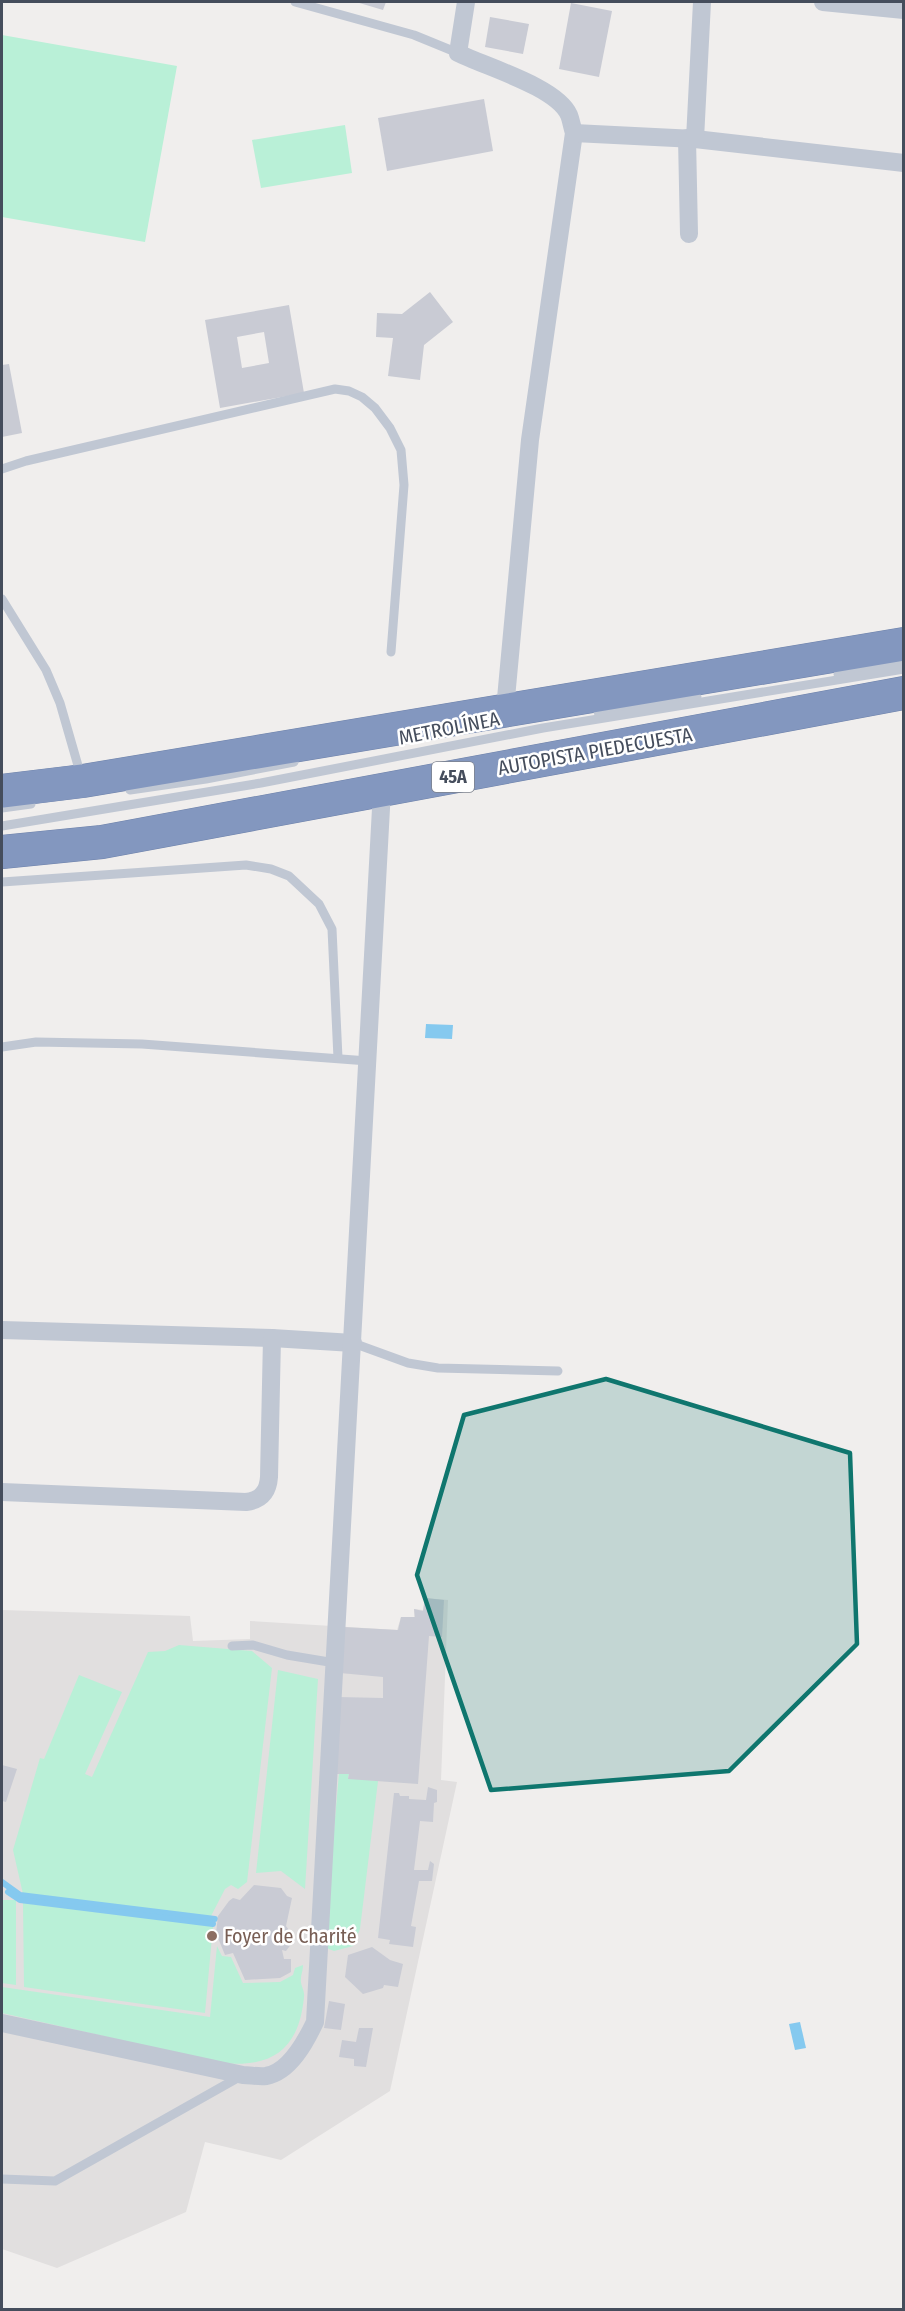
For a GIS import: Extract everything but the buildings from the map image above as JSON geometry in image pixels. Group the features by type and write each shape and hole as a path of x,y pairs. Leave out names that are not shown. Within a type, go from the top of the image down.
{"highway":[{"path":"2,790 83,781 504,717 903,644"},
{"name":"AUTOPISTA PIEDECUESTA","path":"2,852 102,842 903,693"}],"street":[{"path":"466,2 458,53 542,89 558,100 569,113 574,133 530,440 504,717"},
{"path":"689,234 691,139 702,2"},
{"path":"823,2 903,10"},
{"path":"574,133 691,139 903,163"},
{"path":"2,2023 243,2075 268,2076 289,2063 305,2044 315,2022 382,790"},
{"path":"2,1330 272,1338 353,1343"},
{"path":"2,1492 246,1502 261,1497 269,1485 272,1338"}],"lane":[{"path":"295,2 414,35 458,53"},
{"path":"2,469 26,461 335,390 349,391 362,397 375,408 390,428 401,450 404,485 391,652"},
{"path":"2,599 46,670 60,703 83,781"},
{"name":"METROLÍNEA","path":"504,717 748,690 903,663"},
{"name":"METROLÍNEA","path":"2,826 261,783 543,728 903,669"},
{"path":"116,792 206,779 309,759"},
{"path":"2,808 38,803"},
{"path":"2,882 246,865 271,869 289,876 320,904 332,929 338,1058"},
{"path":"2,1047 36,1042 142,1044 368,1061"},
{"path":"353,1343 408,1363 438,1368 558,1371"},
{"path":"232,1646 253,1645 287,1655 335,1663"},
{"path":"2,2179 55,2181 243,2075"}],"highlighted area":[{"path":"606,1379 850,1453 857,1644 729,1771 491,1790 417,1575 464,1415"}],"shaded area":[{"name":"Foyer de Charité","path":"425,1598 448,1600 441,1780 457,1782 390,2091 281,2160 205,2142 186,2212 57,2268 2,2249 2,1610 190,1616 193,1641 250,1639 250,1621 397,1630 401,1617 414,1617 414,1609 423,1610"}],"green space":[{"path":"2,35 177,66 145,242 2,217"},
{"path":"345,125 352,173 261,188 252,140"},
{"path":"179,1645 252,1651 272,1668 247,1882 238,1889 231,1885 225,1889 211,1916 23,1894 13,1850 40,1758 44,1759 79,1675 122,1692 85,1774 92,1777 148,1652 165,1651"},
{"path":"278,1670 318,1679 305,1889 281,1871 256,1873"},
{"path":"339,1773 349,1774 348,1778 378,1781 360,1929 353,1946 334,1951 324,1947"},
{"path":"2,1900 16,1900 16,1985 2,1983"},
{"path":"23,1903 213,1926 205,2013 24,1987"},
{"path":"217,1946 222,1956 231,1957 243,1983 280,1982 293,1975 295,1968 303,1965 301,1981 304,1997 296,2030 289,2042 269,2058 240,2064 222,2063 2,2013 2,1987 210,2017"}],"water":[{"path":"426,1024 453,1025 452,1039 425,1038"},
{"path":"800,2022 806,2048 795,2050 789,2024"}],"waterway":[{"path":"2,1882 20,1895 215,1919"},
{"path":"8,1892 20,1900 213,1924"}],"place":[{"name":"Foyer de Charité","path":"212,1936"}]}
